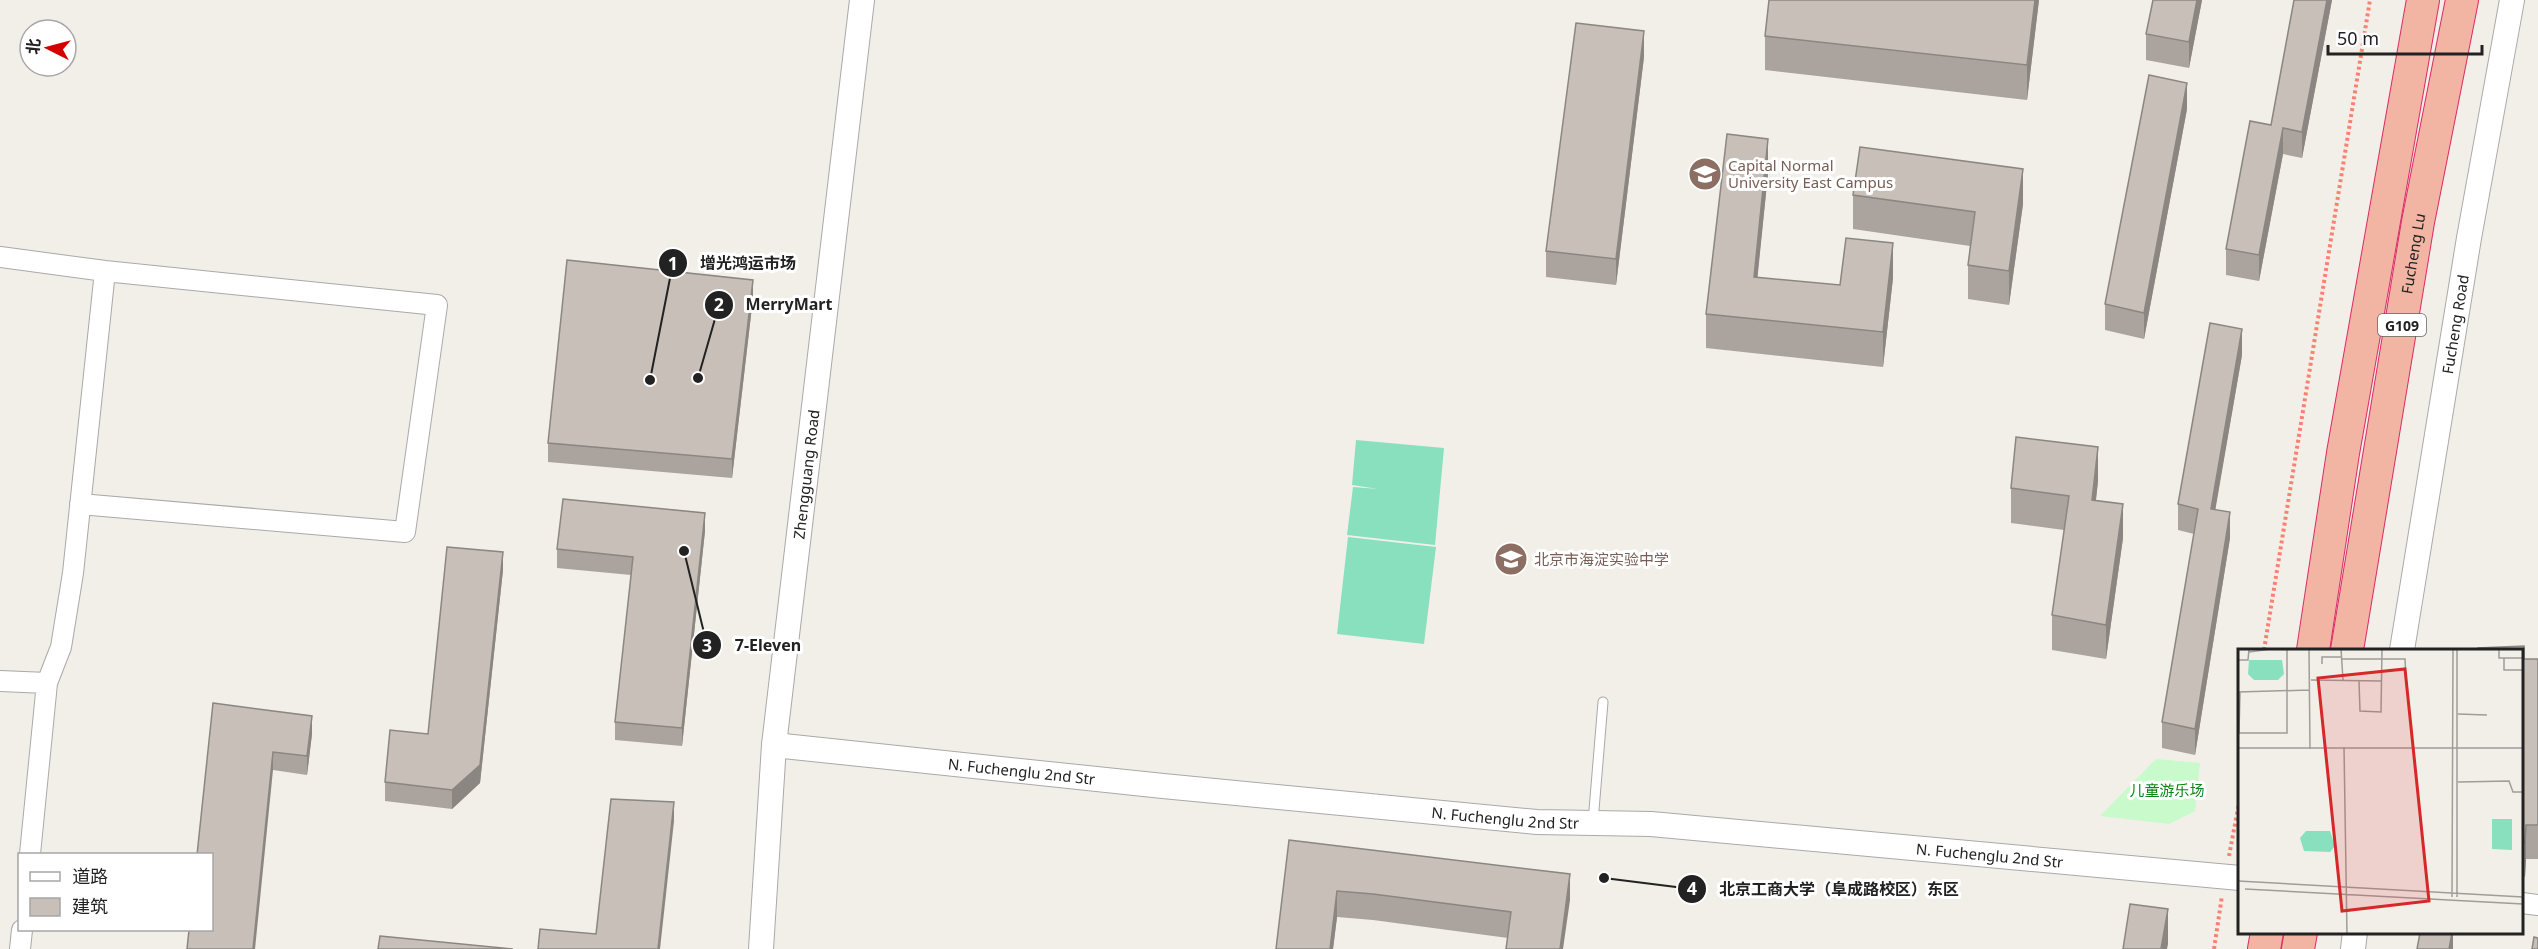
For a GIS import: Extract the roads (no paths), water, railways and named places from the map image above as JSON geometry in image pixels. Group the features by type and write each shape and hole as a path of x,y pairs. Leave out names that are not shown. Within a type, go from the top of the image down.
{"highway":[{"name":"G109","path":"2313,649 2343,453 2422,0"},
{"name":"Fucheng Lu","path":"2348,649 2418,222 2462,0"},
{"path":"2264,949 2267,934"},
{"path":"2298,949 2301,934"}],"street":[{"name":"Zhengguang Road","path":"761,949 774,745 862,0"},
{"name":"Fucheng Road","path":"2402,649 2469,238 2512,0"},
{"path":"0,257 105,271 437,305 405,532 80,504"},
{"path":"30,853 47,683 61,647 73,573 105,271"},
{"path":"0,681 47,683"},
{"name":"N. Fuchenglu 2nd Str","path":"774,745 1514,820 1651,824 2238,878"},
{"path":"2523,903 2538,905"},
{"path":"20,949 22,931"},
{"path":"2353,949 2355,934"}],"lane":[{"path":"1593,823 1603,702"}],"place":[{"name":"Capital Normal University East Campus","path":"1705,174"},
{"name":"MerryMart","path":"698,378"},
{"name":"增光鸿运市场","path":"650,380"},
{"name":"7-Eleven","path":"684,551"},
{"name":"北京市海淀实验中学","path":"1511,559"},
{"name":"北京工商大学（阜成路校区）东区","path":"1604,878"}],"park label":[{"name":"儿童游乐场","path":"2167,790"}]}
